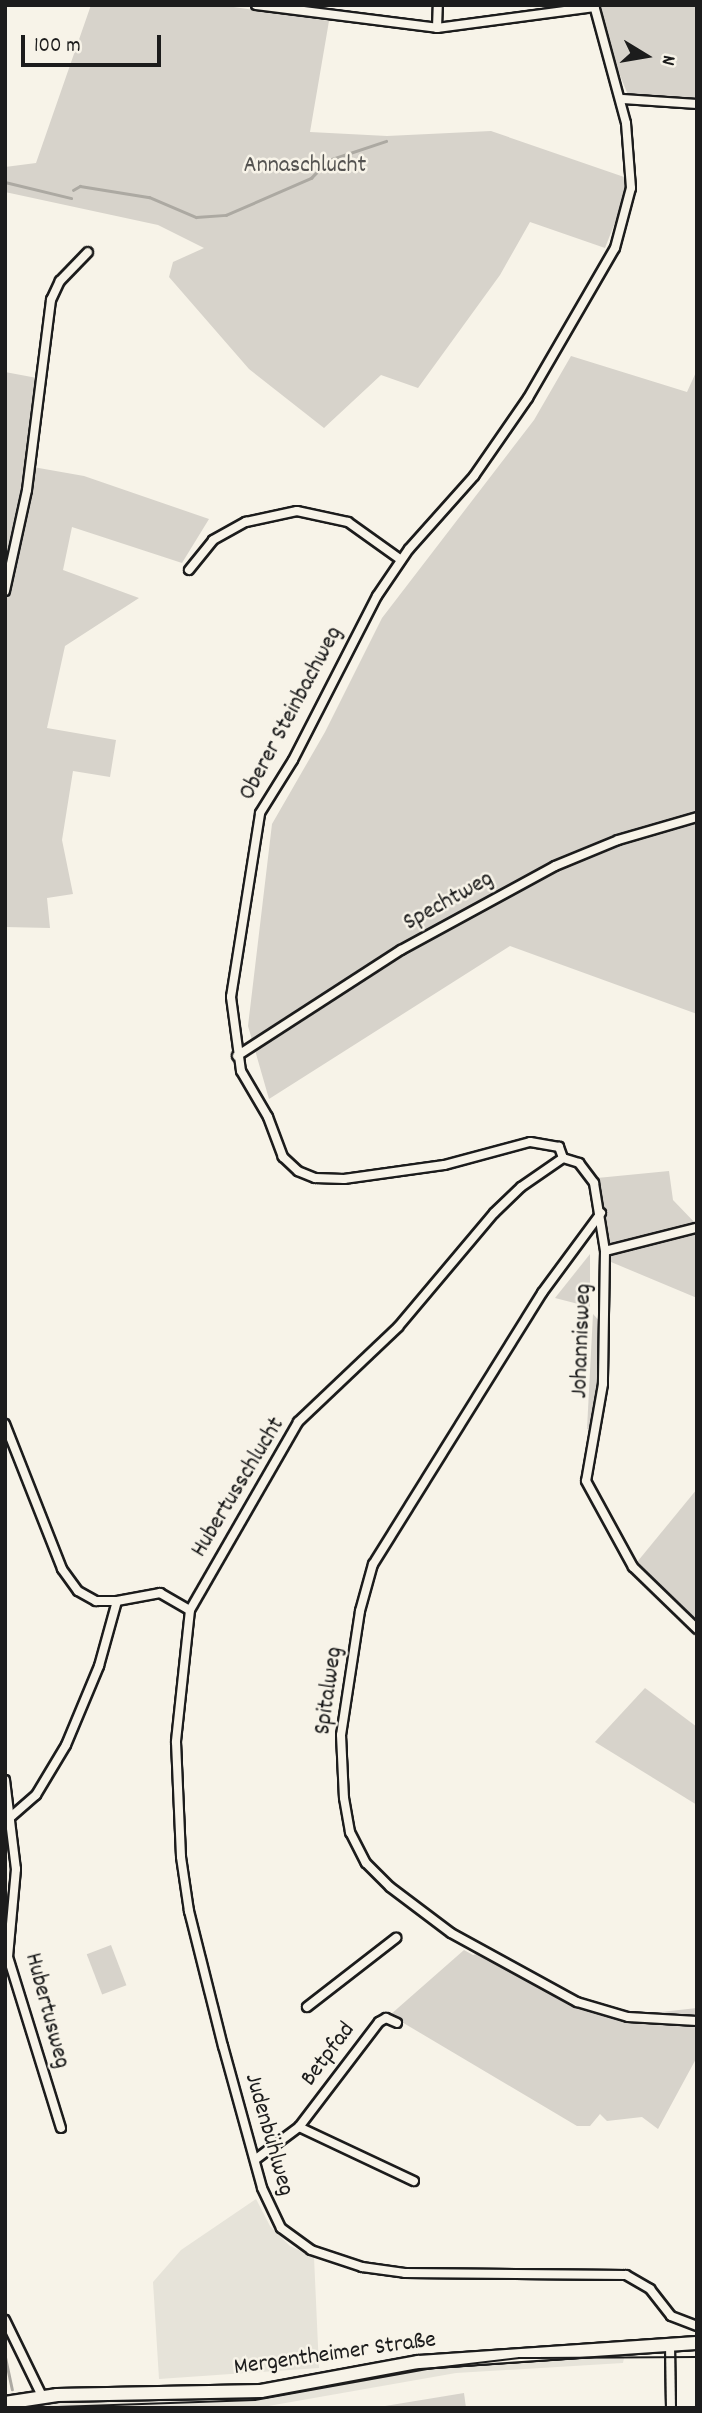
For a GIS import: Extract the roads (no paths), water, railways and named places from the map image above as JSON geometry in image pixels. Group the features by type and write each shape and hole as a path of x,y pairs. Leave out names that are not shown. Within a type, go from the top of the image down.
{"main road":[{"name":"Mergentheimer Straße","path":"10,2401 42,2396 261,2391 418,2362 697,2343"}],"street":[{"path":"256,5 437,28 595,6"},
{"path":"437,28 438,5"},
{"name":"Oberer Steinbachweg","path":"563,1158 559,1147 530,1142 444,1166 315,1178 298,1171 284,1157 237,1056 231,997 254,830 377,596 401,560 474,477 528,398 615,248 631,188 623,99 595,6"},
{"path":"623,99 697,104"},
{"path":"5,591 27,491 51,300 60,281 88,252"},
{"path":"189,570 213,540 246,522 297,511 348,522 401,560"},
{"name":"Spechtweg","path":"237,1056 401,950 555,866 618,840 697,817"},
{"name":"Johannisweg","path":"563,1158 588,1170 601,1213 605,1251 603,1384 586,1480 633,1567 697,1629"},
{"name":"Hubertusschlucht","path":"188,1609 298,1422 398,1328 494,1213 520,1187 563,1158"},
{"name":"Spitalweg","path":"601,1213 542,1293 373,1564 360,1611 341,1735 344,1798 350,1832 366,1863 390,1887 451,1933 577,2002 628,2017 697,2021"},
{"path":"605,1251 696,1228"},
{"path":"5,1423 62,1569 78,1591 96,1601 117,1601 160,1593 170,1596 188,1609"},
{"path":"9,1820 36,1795 66,1745 99,1665 117,1601"},
{"name":"Judenbühlweg","path":"188,1609 176,1742 176,1816 189,1910 268,2210 295,2241 311,2250 362,2267 405,2273 626,2275 650,2289 678,2321 697,2326"},
{"name":"Hubertusweg","path":"5,1780 16,1896 8,1957 61,2128"},
{"path":"307,2007 396,1938"},
{"name":"Betpfad","path":"256,2159 299,2127 364,2038 386,2018 397,2023"},
{"path":"299,2127 414,2181"},
{"path":"5,2320 42,2396"},
{"path":"670,2345 671,2408"}],"waterway":[{"path":"73,190 80,186 149,197 196,217 226,215 311,178 329,160 386,141"},
{"path":"5,182 71,198"},
{"path":"5,2355 12,2389"}],"tram line":[{"path":"29,2408 255,2400 427,2369 519,2358 697,2357"}],"park label":[{"name":"Annaschlucht","path":"305,167"}]}
